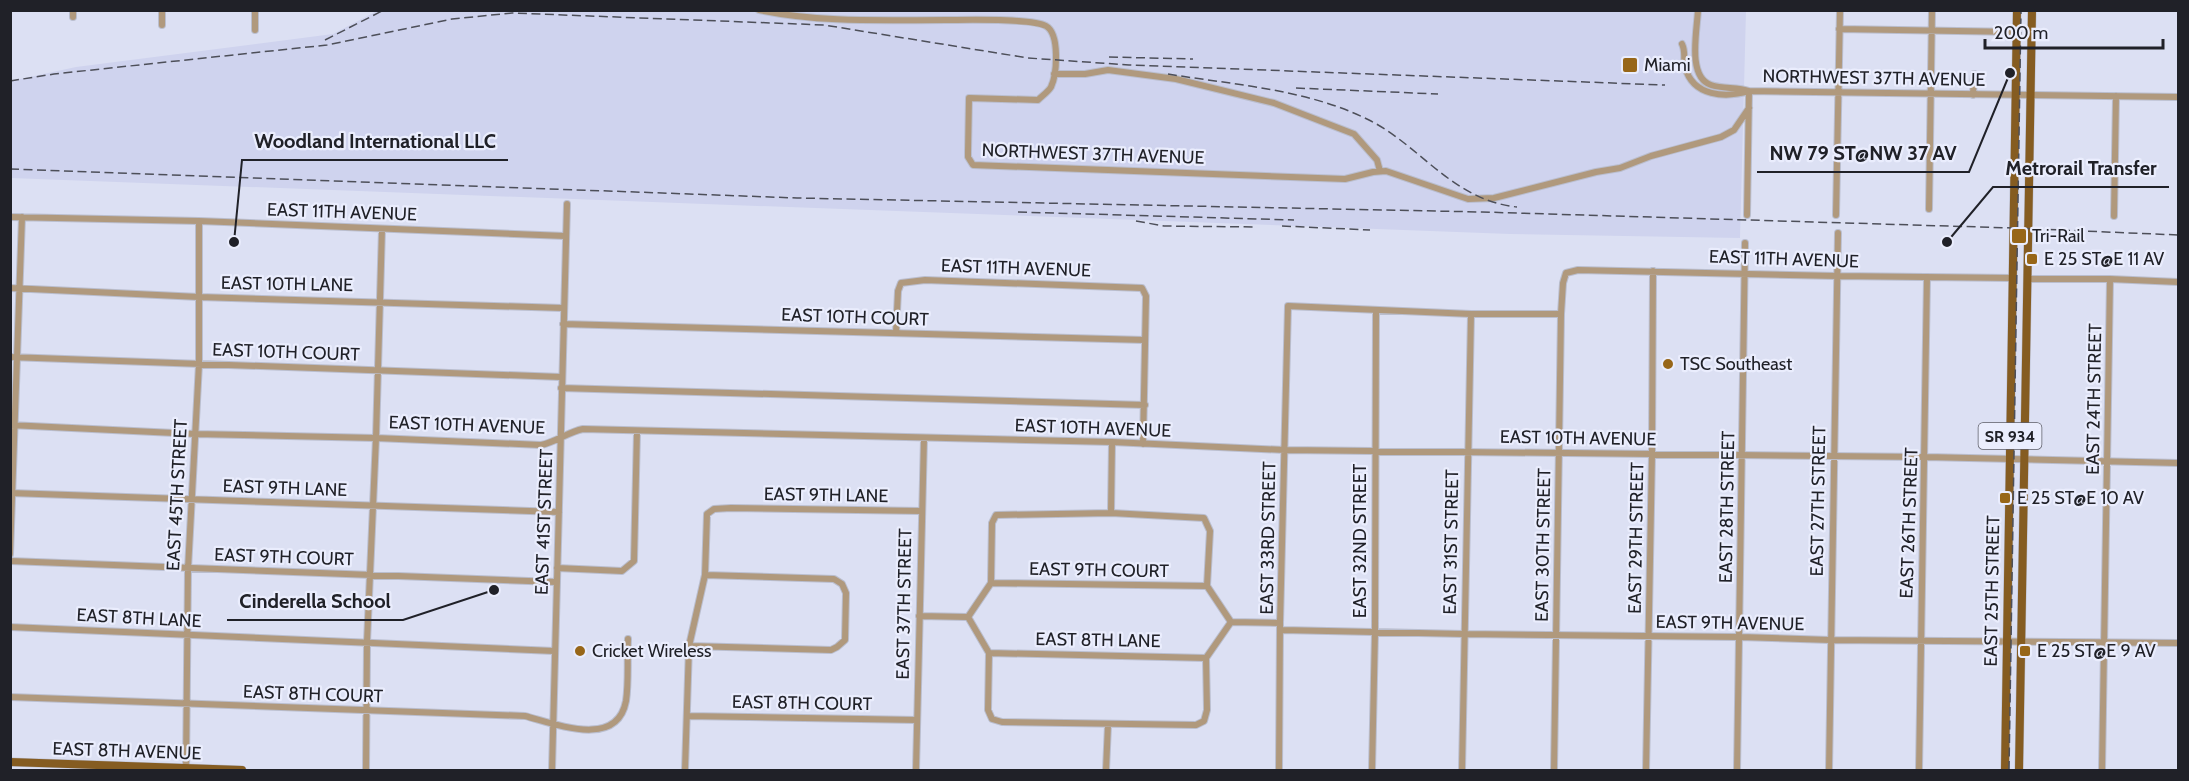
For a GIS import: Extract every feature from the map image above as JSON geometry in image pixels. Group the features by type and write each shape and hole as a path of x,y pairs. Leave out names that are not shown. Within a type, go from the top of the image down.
{"main road":[{"name":"SR 934","path":"2016,95 2017,10"},
{"name":"SR 934","path":"2019,771 2032,10"},
{"name":"EAST 25TH STREET","path":"2005,771 2016,95"},
{"path":"2011,349 2026,349"},
{"name":"EAST 8TH AVENUE","path":"10,762 98,768 242,771"}],"street":[{"path":"162,10 162,25"},
{"path":"255,10 255,30"},
{"name":"NORTHWEST 37TH AVENUE","path":"759,10 822,19 984,20 1039,24 1050,28 1055,38 1054,74 1050,87 1038,100 969,98 968,157 973,165 1345,179 1380,171 1395,173 1468,199 1494,198 1620,168 1651,156 1720,137 1734,130 1749,108"},
{"name":"NORTHWEST 37TH AVENUE","path":"1698,10 1695,64 1699,75 1710,85 1737,87 1749,91 2178,97"},
{"path":"1836,215 1840,10"},
{"path":"1929,210 1932,10"},
{"path":"1839,29 2017,32"},
{"name":"NORTHWEST 37TH AVENUE","path":"1682,44 1686,71 1701,90 1716,94 1737,95 1749,91"},
{"path":"1054,74 1079,74 1108,70 1176,79 1274,103 1354,134 1378,162 1380,171"},
{"path":"1973,94 1974,74"},
{"path":"1747,215 1749,91"},
{"path":"2114,216 2116,96"},
{"name":"EAST 41ST STREET","path":"552,771 567,204"},
{"name":"EAST 11TH AVENUE","path":"10,216 199,221 565,236"},
{"path":"10,554 14,357 22,217"},
{"name":"EAST 45TH STREET","path":"185,770 188,569 199,364 199,221"},
{"path":"366,771 367,642 382,229"},
{"name":"EAST 27TH STREET","path":"1828,771 1838,233"},
{"name":"EAST 28TH STREET","path":"1737,771 1745,243"},
{"name":"EAST 11TH AVENUE","path":"1563,283 1566,273 1578,270 2012,278"},
{"name":"EAST 29TH STREET","path":"1646,771 1653,271"},
{"name":"EAST 26TH STREET","path":"1919,771 1928,277"},
{"path":"2028,279 2178,282"},
{"name":"EAST 24TH STREET","path":"2102,771 2110,279"},
{"name":"EAST 11TH AVENUE","path":"896,333 898,291 902,283 925,280 1142,288 1146,296 1145,340"},
{"name":"EAST 30TH STREET","path":"1554,771 1563,283"},
{"name":"EAST 10TH LANE","path":"10,288 199,297 563,309"},
{"name":"EAST 33RD STREET","path":"1279,771 1288,306 1376,311"},
{"path":"1376,311 1561,314"},
{"name":"EAST 32ND STREET","path":"1372,771 1376,311"},
{"name":"EAST 31ST STREET","path":"1462,771 1471,314"},
{"name":"EAST 10TH COURT","path":"564,324 1145,340"},
{"path":"1143,444 1145,340"},
{"name":"EAST 10TH COURT","path":"14,357 561,377"},
{"path":"561,388 1145,405"},
{"name":"EAST 10TH AVENUE","path":"13,425 195,434 541,445 553,443 572,431 583,429 1112,442 1285,450 1652,453 2178,463"},
{"path":"557,568 622,571 634,561 637,431"},
{"name":"EAST 37TH STREET","path":"916,771 924,438"},
{"path":"1111,513 1112,442"},
{"name":"EAST 9TH LANE","path":"11,493 559,512"},
{"name":"EAST 9TH LANE","path":"705,575 707,514 714,508 921,511"},
{"path":"1111,513 1204,518 1210,531 1207,586 1231,622 1206,658 1207,710 1203,721 1196,725 1108,725 1002,722 992,718 988,710 990,653 968,617 991,583 992,523 996,515 1111,513"},
{"name":"EAST 9TH COURT","path":"10,561 556,582"},
{"path":"686,771 689,646 705,575 834,579 842,584 846,593 845,640 831,650 689,646"},
{"name":"EAST 9TH COURT","path":"991,583 1207,586"},
{"path":"919,615 968,617"},
{"name":"EAST 9TH AVENUE","path":"1231,622 1375,632 1464,634 2178,643"},
{"name":"EAST 8TH LANE","path":"10,627 554,651"},
{"name":"EAST 8TH COURT","path":"10,697 525,716 568,729 603,728 612,726 626,701 628,639"},
{"name":"EAST 8TH LANE","path":"990,653 1206,658"},
{"name":"EAST 8TH COURT","path":"687,716 917,720"},
{"path":"1106,771 1108,725"}],"shaded area":[{"path":"377,11 1746,11 1740,238 1510,234 11,178 11,81 76,67 333,34"}],"railway":[{"path":"325,40 384,10"},
{"path":"2009,770 2021,10"},
{"path":"10,81 54,74 327,45 452,19 512,13 824,25 1028,58 1129,65 1665,85"},
{"path":"1109,57 1193,59"},
{"path":"1168,74 1296,95 1345,110 1388,131 1438,171 1474,194 1494,202 1517,207"},
{"path":"1296,88 1438,94"},
{"path":"10,169 797,198 1482,212 2178,235"},
{"path":"1018,212 1294,220"},
{"path":"1136,221 1164,226 1255,227"},
{"path":"1282,226 1370,230"}],"place":[{"name":"Miami","path":"1630,65"},
{"name":"NW 79 ST@NW 37 AV","path":"2010,73"},
{"name":"Tri-Rail","path":"2019,236"},
{"name":"Woodland International LLC","path":"234,242"},
{"name":"Metrorail Transfer","path":"1947,242"},
{"name":"E 25 ST@E 11 AV","path":"2032,259"},
{"name":"TSC Southeast","path":"1668,364"},
{"name":"E 25 ST@E 10 AV","path":"2005,498"},
{"name":"Cinderella School","path":"494,590"},
{"name":"Cricket Wireless","path":"580,651"},
{"name":"E 25 ST@E 9 AV","path":"2025,651"}]}
